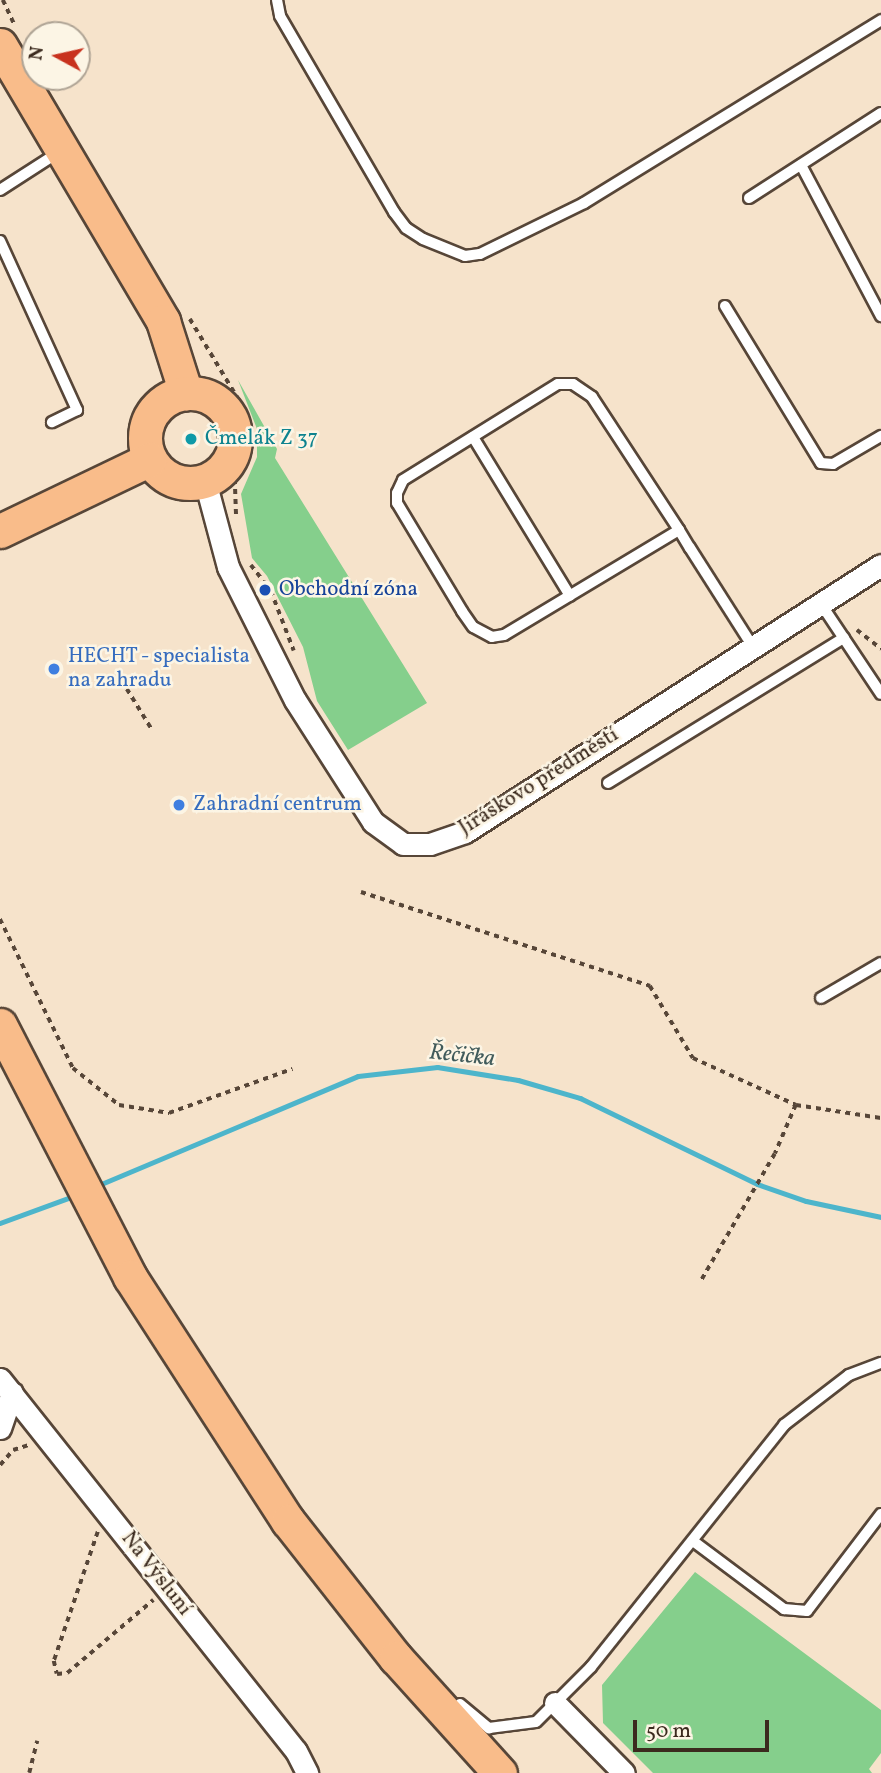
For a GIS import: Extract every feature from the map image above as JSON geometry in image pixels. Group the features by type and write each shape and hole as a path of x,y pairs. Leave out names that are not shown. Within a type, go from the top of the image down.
{"main road":[{"path":"0,44 163,321 186,393"},
{"path":"186,393 201,394 219,404 232,422 235,436 228,464 205,481 177,482 150,459 145,440 152,414 173,397 186,393"},
{"path":"0,531 150,459"},
{"path":"0,1025 93,1210 130,1277 288,1521 396,1658 500,1773"}],"street":[{"name":"Jiráskovo předměstí","path":"205,481 228,567 295,700 373,822 403,844 430,844 465,832 881,565"},
{"path":"0,1428 6,1386"},
{"name":"Na Výsluní","path":"6,1386 104,1516 167,1589 296,1751 307,1773"},
{"path":"555,1703 624,1773"}],"lane":[{"path":"277,0 280,16 394,212 406,228 424,239 465,256 480,254 584,203 881,20"},
{"path":"749,198 880,116"},
{"path":"0,190 63,150"},
{"path":"801,165 881,316"},
{"path":"0,241 77,410 52,422"},
{"path":"724,306 821,463 833,464 881,436"},
{"path":"679,530 504,635 492,637 473,627 462,611 397,503 397,493 403,480 558,384 573,383 592,397 679,530 753,647"},
{"path":"472,437 570,596"},
{"path":"821,604 881,694"},
{"path":"608,783 844,638"},
{"path":"821,998 881,963"},
{"path":"130,1277 291,1499"},
{"path":"450,1694 489,1728 536,1722 591,1667 784,1425 849,1375 881,1363"},
{"path":"693,1541 784,1609 807,1611 881,1514"}],"path":[{"path":"127,689 151,729"},
{"path":"361,892 650,986 693,1058 796,1105 881,1118"},
{"path":"0,919 73,1068 119,1105 169,1113 292,1069"},
{"path":"701,1281 775,1154 796,1105"},
{"path":"104,1516 54,1661 57,1674 67,1673 167,1589"},
{"path":"29,1773 37,1741"}],"green space":[{"path":"238,380 277,449 275,458 427,703 348,750 317,701 303,647 267,576 252,558 241,494 257,457 257,429"},
{"path":"695,1572 881,1710 881,1753 869,1769 872,1773 653,1773 603,1723 602,1685"}],"waterway":[{"name":"Řečička","path":"94,1187 358,1076 437,1067 518,1080 580,1098 757,1184 806,1201 881,1217"},
{"name":"Řečička","path":"0,1223 76,1195"}],"place":[{"name":"Čmelák Z 37","path":"191,439"},
{"name":"Obchodní zóna","path":"265,590"},
{"name":"HECHT - specialista na zahradu","path":"54,669"},
{"name":"Zahradní centrum","path":"179,805"}]}
